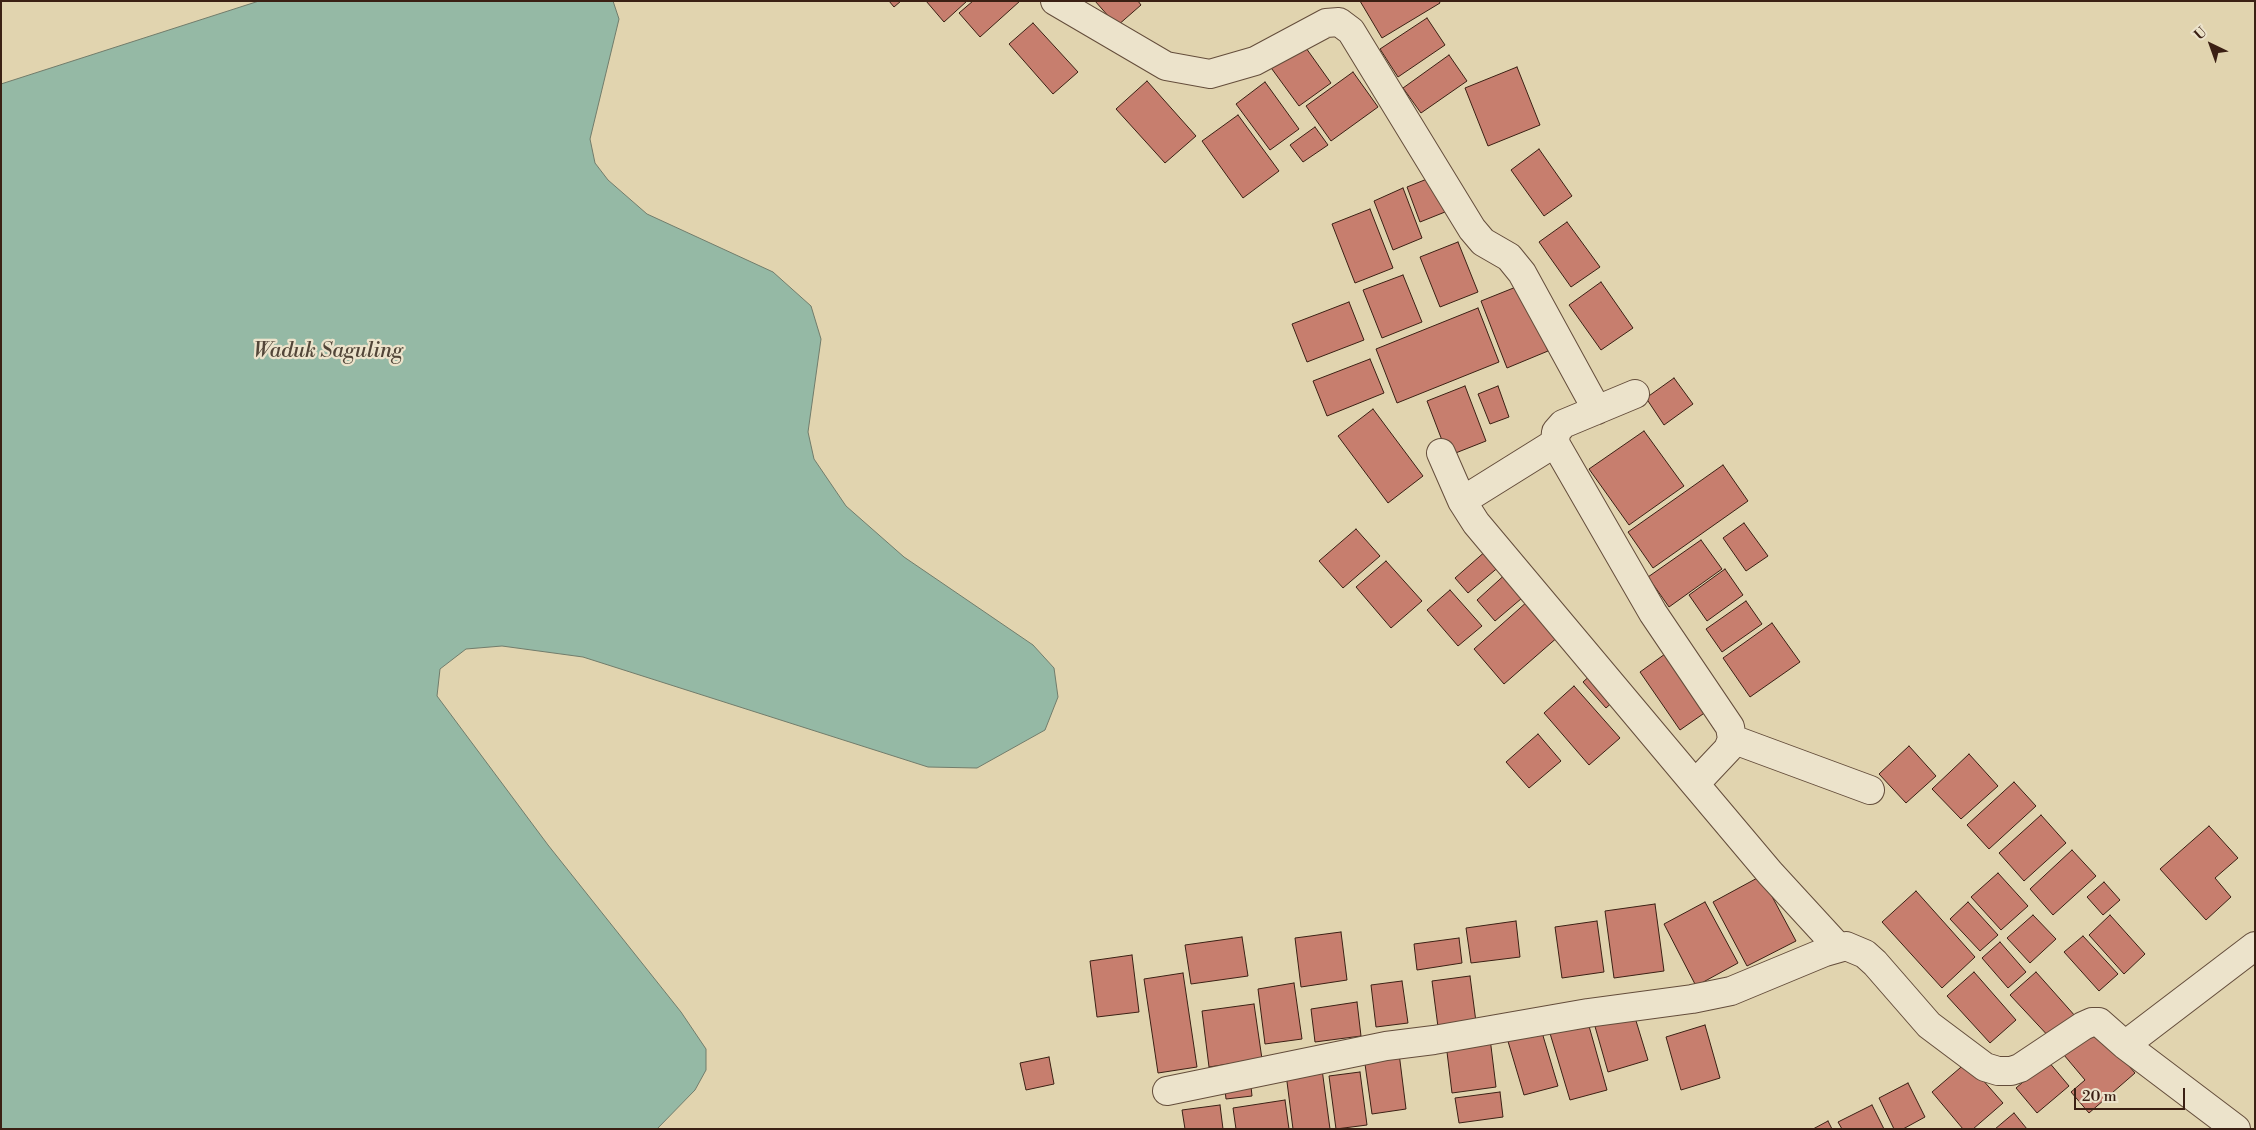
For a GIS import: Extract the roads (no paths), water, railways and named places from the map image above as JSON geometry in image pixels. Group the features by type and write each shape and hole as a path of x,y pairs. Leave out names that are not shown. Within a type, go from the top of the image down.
{"street":[{"path":"1055,1 1166,66 1210,74 1255,61 1326,23 1339,22 1351,31 1472,229 1483,242 1509,257 1522,274 1596,410"},
{"path":"1634,394 1564,424 1556,432 1555,443 1653,613 1730,727 1732,739 1728,749 1695,784"},
{"path":"1462,501 1555,443"},
{"path":"1441,453 1462,501 1476,523 1770,873 1838,947"},
{"path":"1732,739 1870,790"},
{"path":"2125,1045 2255,946"},
{"path":"1167,1090 1386,1046 1434,1040 1588,1013 1692,999 1731,991 1838,947 1853,948 1865,954 1886,973 1929,1025 1985,1067 1998,1071 2011,1071 2020,1068 2092,1022 2099,1022 2125,1045 2236,1129"}],"water":[{"name":"Waduk Saguling","path":"259,1 613,1 619,19 590,139 595,163 608,180 647,214 773,272 811,306 821,339 808,432 814,459 846,506 904,557 1033,645 1054,668 1058,697 1045,730 977,768 928,767 583,657 502,646 466,649 440,669 437,696 548,845 681,1012 706,1049 706,1070 695,1090 657,1129 1,1129 1,84"}]}
